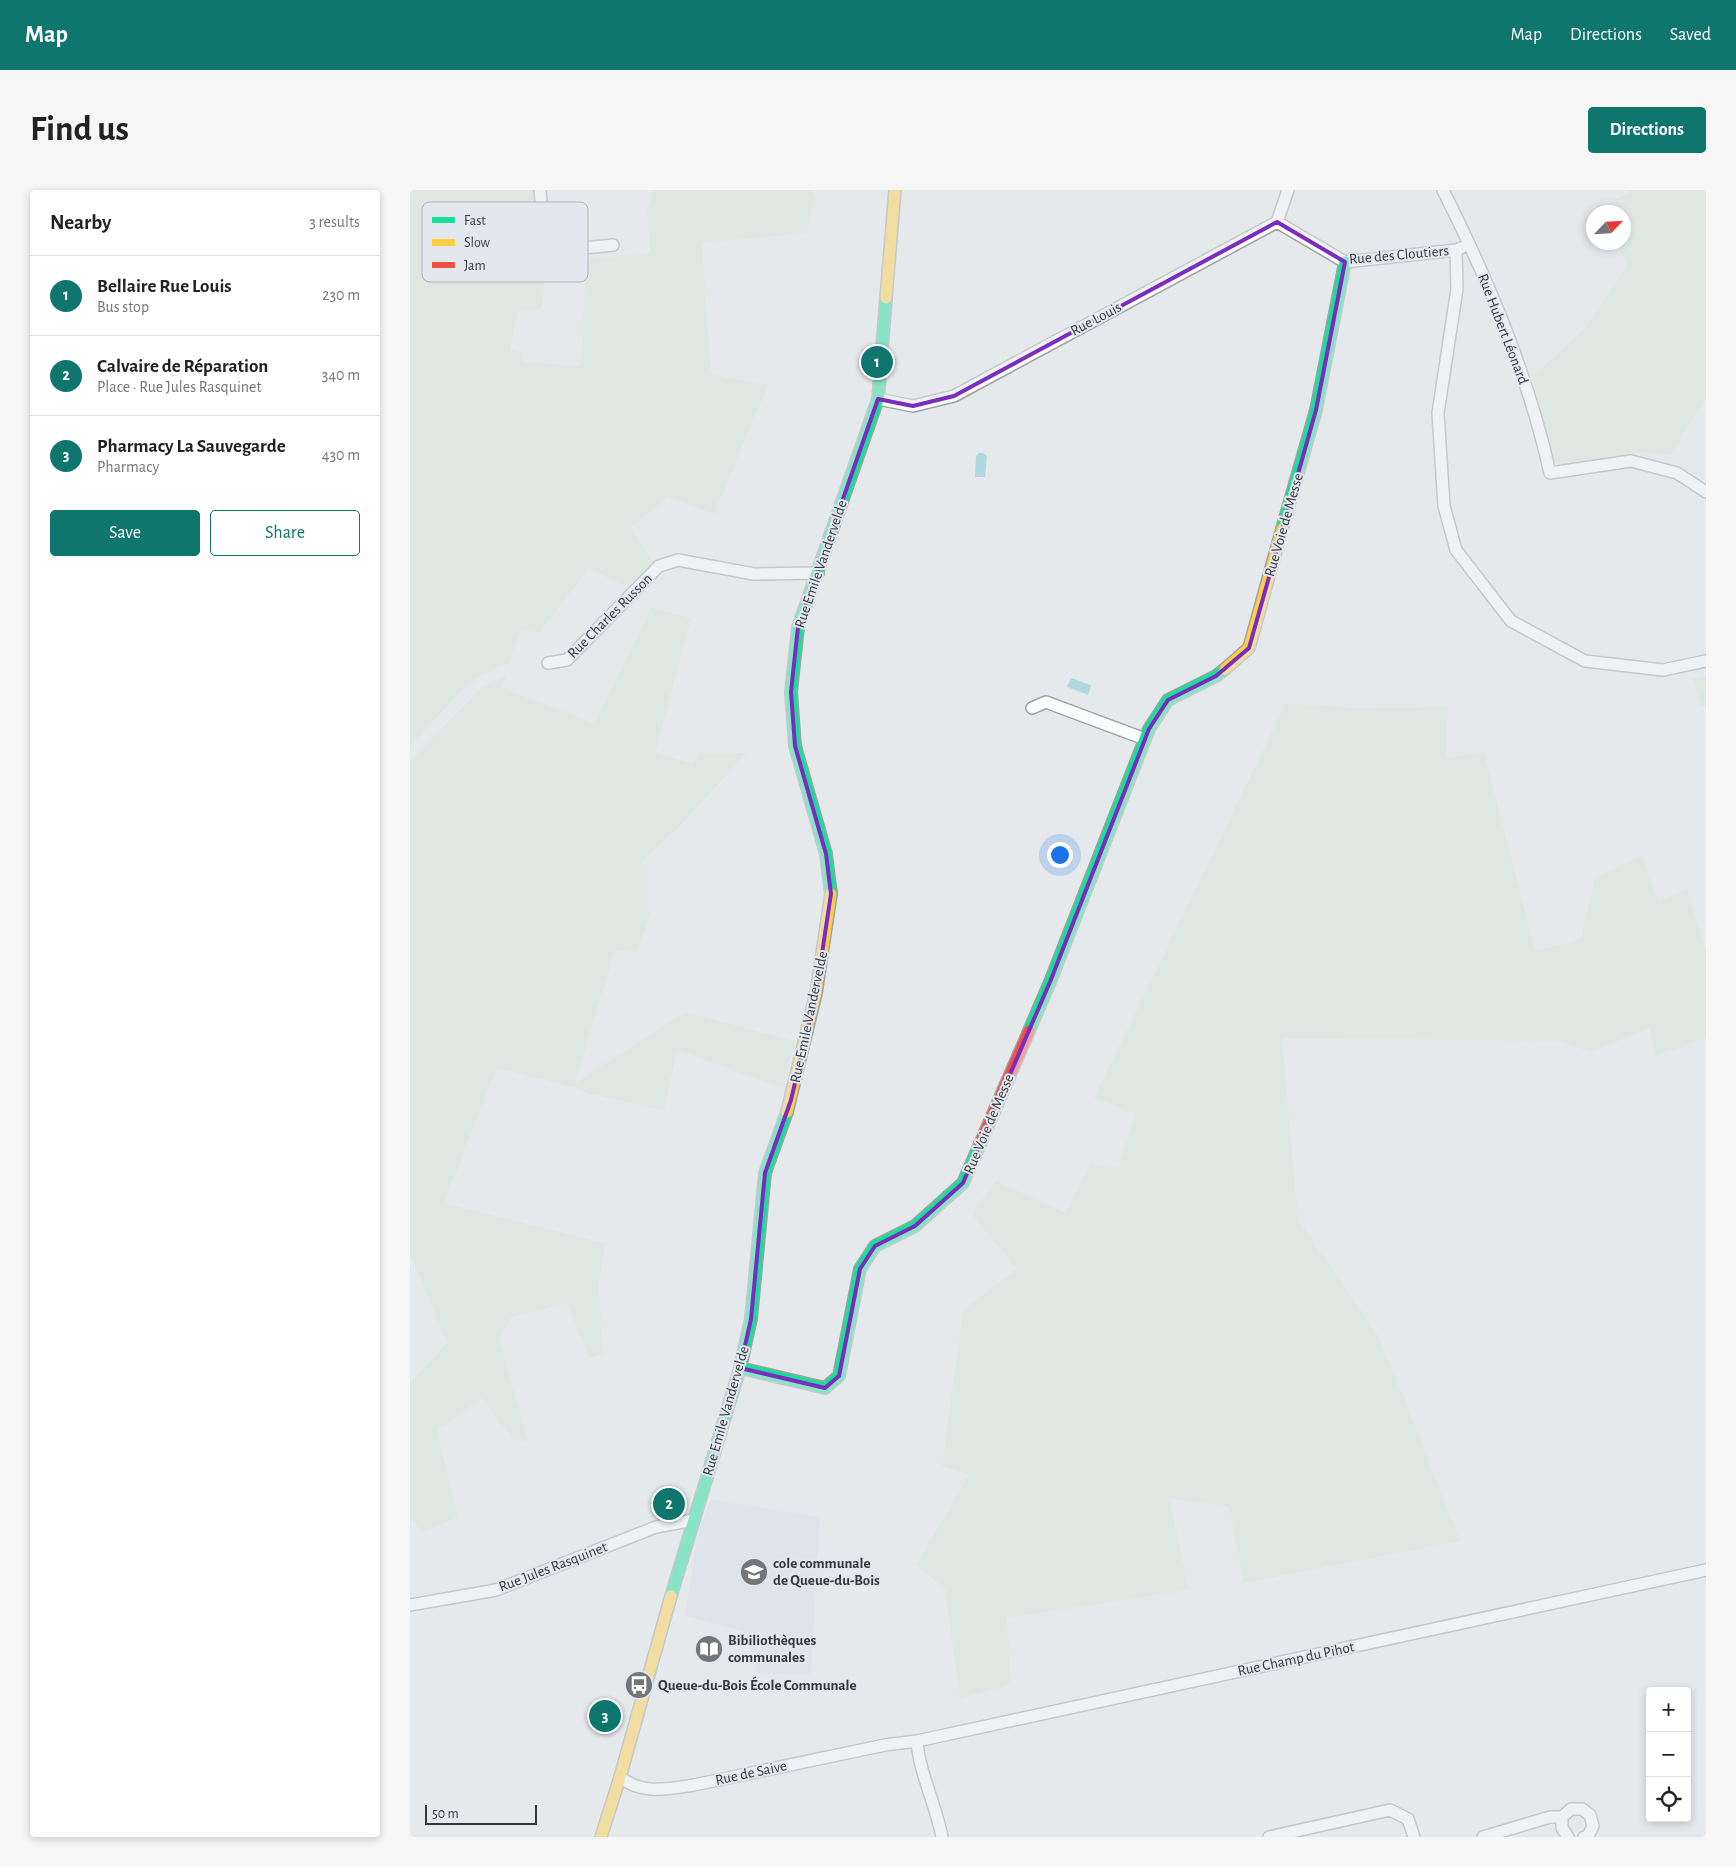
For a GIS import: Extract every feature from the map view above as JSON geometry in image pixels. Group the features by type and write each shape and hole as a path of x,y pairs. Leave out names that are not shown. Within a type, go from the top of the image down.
{"street":[{"name":"Rue Emile Vandervelde","path":"601,1837 740,1368 751,1319 765,1173 791,1100 816,993 831,894 826,854 795,746 790,692 798,627 878,399 894,190"},
{"path":"1277,222 1288,190"},
{"name":"Rue Hubert Léonard","path":"1443,190 1470,244 1513,347 1550,472 1631,461 1677,473 1706,492"},
{"name":"Rue Louis","path":"878,399 913,406 954,396 1277,222"},
{"name":"Rue des Cloutiers","path":"1277,222 1345,262 1456,250 1470,244"},
{"path":"588,248 613,245"},
{"path":"1456,250 1457,289 1438,413 1444,506 1456,550 1510,621 1585,661 1663,670 1706,660"},
{"name":"Rue Voie de Messe","path":"740,1368 825,1388 840,1376 860,1269 875,1246 916,1226 963,1183 1050,982 1149,729 1168,700 1216,676 1249,648 1316,410 1345,262"},
{"name":"Rue Charles Russon","path":"548,663 567,660 659,566 678,560 754,574 818,573"},
{"path":"1032,708 1046,702 1145,739"},
{"name":"Rue Jules Rasquinet","path":"410,1605 496,1590 656,1527 694,1520"},
{"name":"Rue Champ du Pihot","path":"885,1745 917,1741 1706,1570"},
{"path":"917,1741 918,1752 938,1816 942,1837"},
{"name":"Rue de Saive","path":"620,1778 631,1786 663,1790 885,1745"},
{"path":"1483,1837 1550,1817 1562,1817 1571,1809 1582,1808 1590,1816 1593,1826 1588,1836 1584,1837"},
{"path":"1269,1837 1390,1810 1408,1819 1414,1837"},
{"path":"1562,1817 1562,1828 1568,1837"}],"highlighted area":[{"path":"1277,222 1345,262 1316,410 1249,648 1216,676 1168,700 1149,729 1050,982 963,1183 915,1226 875,1246 860,1269 839,1376 825,1388 740,1368 751,1319 765,1173 791,1100 816,993 831,894 826,854 795,746 791,692 798,627 878,399 913,406 954,396"}],"shaded area":[{"name":"cole communale de Queue-du-Bois","path":"711,1499 820,1517 811,1675 758,1673 743,1631 685,1616 699,1529"}],"green space":[{"path":"410,190 534,190 535,202 422,202 422,282 544,282 543,303 539,310 518,312 510,350 523,353 523,362 581,366 585,282 588,282 588,259 650,253 647,208 654,190 810,190 815,197 807,233 702,243 711,374 768,385 714,514 668,497 631,527 653,562 658,563 632,590 589,568 540,632 520,631 510,662 485,673 462,690 410,746"},
{"path":"1626,190 1706,190 1706,398 1670,455 1643,452 1570,469 1553,460 1533,376 1584,329 1628,265 1619,250 1631,250 1631,205 1604,205 1628,193"},
{"path":"651,608 691,618 655,753 692,763 699,753 747,753 678,828 641,862 641,912 652,911 638,952 615,950 575,1083 685,1012 795,1041 783,1088 677,1050 664,1110 590,1094 572,1087 497,1068 444,1203 605,1243 599,1286 603,1354 589,1358 567,1303 512,1317 499,1337 528,1441 513,1440 482,1398 437,1431 458,1517 422,1533 413,1521 410,1522 410,1383 447,1343 410,1254 410,761 483,686 506,676 502,688 594,723"},
{"path":"1706,675 1706,706 1701,706 1692,679"},
{"path":"1286,703 1352,708 1448,707 1446,758 1484,752 1535,950 1570,943 1581,937 1595,878 1642,856 1658,901 1687,889 1706,950 1706,1038 1655,1056 1649,1028 1591,1052 1559,1041 1282,1038 1298,1220 1376,1332 1407,1405 1460,1541 1244,1583 1229,1507 1169,1498 1189,1590 1007,1618 1011,1684 960,1699 945,1589 916,1565 969,1475 942,1466 963,1310 1017,1269 971,1214 996,1181 1065,1213 1090,1164 1119,1167 1135,1114 1094,1098"}],"water":[{"path":"979,453 987,456 985,477 975,477 976,456"},
{"path":"1071,678 1091,685 1088,695 1067,687"}],"traffic: fast":[{"path":"1282,529 1316,410 1345,262"},
{"path":"831,894 826,854 795,746 791,692 798,627 878,399 886,298"},
{"path":"1029,1031 1149,729 1168,700 1216,676 1225,669"},
{"path":"671,1596 740,1368 751,1319 765,1173 787,1112"},
{"path":"740,1368 825,1388 839,1376 860,1269 875,1246 915,1226 963,1183 980,1144"}],"traffic: slow":[{"path":"886,298 895,190"},
{"path":"1225,669 1249,648 1282,529"},
{"path":"787,1112 816,993 831,894"},
{"path":"601,1837 620,1777 671,1596"}],"traffic: jam":[{"path":"980,1144 1029,1031"}],"place":[{"name":"Bellaire Rue Louis","path":"877,362"},
{"name":"Calvaire de Réparation","path":"669,1504"},
{"name":"cole communale de Queue-du-Bois","path":"754,1572"},
{"name":"Bibiliothèques communales","path":"709,1649"},
{"name":"Queue-du-Bois École Communale","path":"639,1685"},
{"name":"Pharmacy La Sauvegarde","path":"605,1716"}]}
